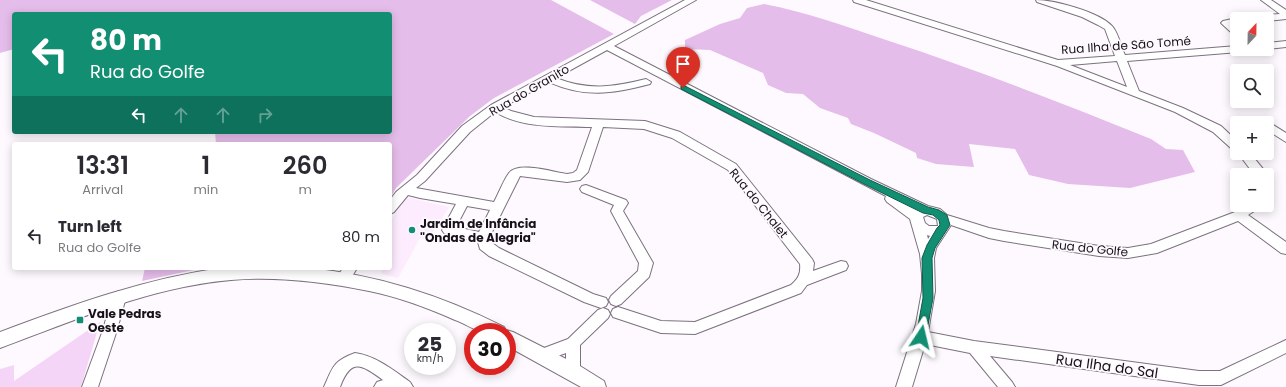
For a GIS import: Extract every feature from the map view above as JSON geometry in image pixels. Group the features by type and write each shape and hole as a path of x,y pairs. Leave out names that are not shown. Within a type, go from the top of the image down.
{"main road":[{"path":"0,340 119,297 174,283 237,273 318,276 347,274 408,293 468,316 481,323"},
{"path":"516,342 598,387"}],"street":[{"name":"Rua do Granito","path":"392,206 400,194 407,190 466,129 495,107 692,0"},
{"name":"Rua Ilha de São Tomé","path":"857,0 1057,63 1230,50"},
{"path":"1040,0 1102,22 1109,28 1135,93"},
{"path":"1264,0 1286,15"},
{"path":"1274,17 1286,15"},
{"path":"627,58 625,47 628,35"},
{"path":"1274,46 1285,45"},
{"path":"607,46 627,58 867,182 920,217 927,230 942,225"},
{"path":"585,58 607,56 627,58"},
{"path":"1057,63 1179,110 1217,129 1230,141"},
{"path":"548,78 568,86 588,90 622,87 646,82"},
{"name":"Rua do Chalet","path":"495,107 507,114 534,121 645,125 660,128 676,135 732,167 807,263 808,272 804,281"},
{"path":"484,242 498,207 513,176 517,172 524,171 567,178 576,177 582,172 599,123"},
{"path":"1274,130 1286,138"},
{"path":"1250,160 1256,168"},
{"path":"463,202 448,230 484,242 576,291 602,308 611,316 617,306 644,273 646,263 617,211 622,203 586,189"},
{"path":"407,190 420,194 498,207"},
{"path":"920,217 936,212 942,225"},
{"name":"Rua do Golfe","path":"942,225 1035,242 1099,251 1128,253 1152,249 1244,212"},
{"path":"1239,215 1285,249"},
{"path":"920,217 920,237 927,258"},
{"path":"904,387 921,337 928,298 927,258 930,247 942,225"},
{"path":"617,306 661,327 695,328 796,289 804,281 841,266"},
{"path":"90,387 110,330 119,297"},
{"path":"541,356 573,343 602,308"},
{"name":"Rua Ilha do Sal","path":"921,337 974,347 1172,376 1206,378 1221,378 1286,346"},
{"path":"573,343 573,372"},
{"path":"974,347 1007,387"},
{"path":"332,387 339,369 347,362 356,359 370,362 403,386"},
{"path":"382,387 403,386"}],"shaded area":[{"path":"0,0 551,0 614,34 494,98 470,116 396,188 392,195 392,142 216,142 215,134 392,134 392,12 12,12 12,50 0,53"},
{"path":"590,0 672,0 641,16 635,24"},
{"path":"764,4 827,20 922,52 1021,88 1151,139 1166,149 1183,150 1195,172 1130,188 1068,184 1029,175 1015,149 969,144 974,167 936,164 917,158 916,153 851,124 848,118 820,108 803,94 786,93 768,85 763,73 710,50 685,49 685,40 720,24 740,18 747,8"},
{"name":"Jardim de Infância \"Ondas de Alegria\"","path":"405,197 449,207 428,240 420,238 398,278 382,274 381,270 392,270 392,219"},
{"path":"145,270 194,270 142,281"}],"building":[{"path":"100,322 81,387 0,387 0,369 14,365 14,381"}],"place":[{"name":"Jardim de Infância \"Ondas de Alegria\"","path":"412,230"},
{"name":"Vale Pedras Oeste","path":"80,320"}],"route":[{"path":"683,88 867,182 926,210 936,212 943,218 945,221 944,228 940,231 930,247 927,258 928,298 921,337"}]}
